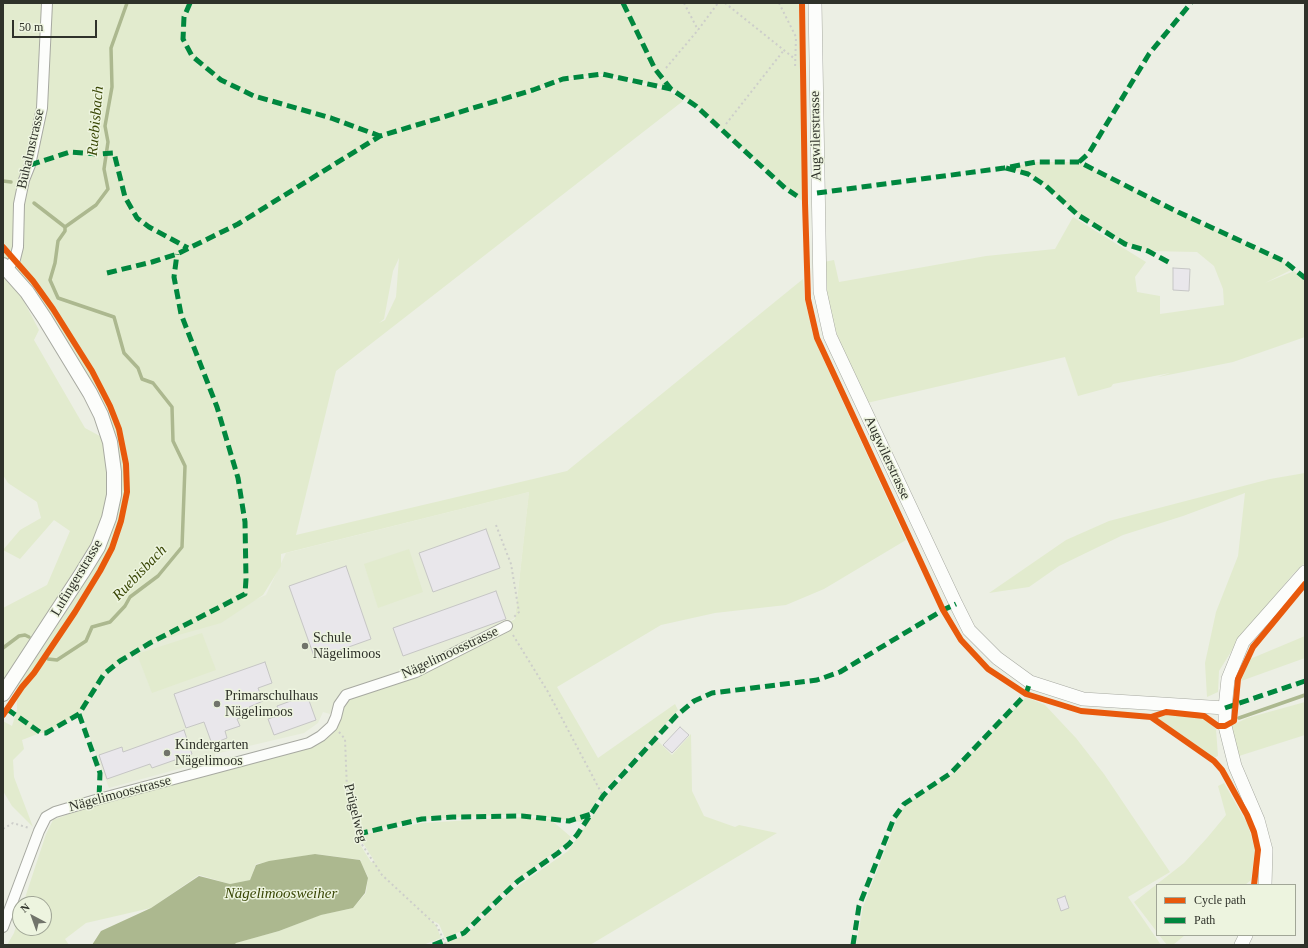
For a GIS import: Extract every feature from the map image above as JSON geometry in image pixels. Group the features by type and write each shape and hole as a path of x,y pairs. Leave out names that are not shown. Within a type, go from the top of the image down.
{"main road":[{"name":"Lufingerstrasse","path":"3,694 98,547 109,518 114,495 114,472 110,442 101,415 90,393 45,319 27,292 5,267"}],"street":[{"name":"Buhalmstrasse","path":"5,267 15,259 18,247 19,204 24,180 30,165 42,108 47,3"},
{"name":"Augwilerstrasse","path":"815,3 820,291 830,336 969,630 997,658 1030,682 1084,699 1225,708"},
{"path":"1265,884 1266,850 1258,820 1235,766 1226,726 1225,708 1228,679 1243,642 1305,572"},
{"name":"Nägelimoosstrasse","path":"3,927 39,831 46,817 56,812 309,743 322,736 332,726 339,705 346,694 416,672 507,626"},
{"path":"1241,945 1246,936"}],"path":[{"path":"684,3 698,30"},
{"path":"666,68 698,30 718,3"},
{"path":"725,3 795,59"},
{"path":"780,3 796,37 795,69"},
{"path":"726,124 784,50"},
{"path":"496,525 511,564 519,612 507,626 548,692 603,796"},
{"path":"3,829 13,823 39,831"}],"shaded area":[{"path":"3,3 802,3 805,203 785,188 696,106 671,89 602,74 563,79 533,90 534,91 563,80 602,76 669,91 683,101 336,371 296,535 567,471 803,279 805,300 812,331 821,354 906,540 824,589 786,605 715,613 661,625 557,687 598,758 675,704 678,710 603,792 582,822 522,814 422,819 359,833 352,787 345,788 345,794 349,793 356,838 371,862 375,862 363,843 360,835 422,823 522,817 550,819 571,837 564,845 512,884 464,930 445,938 439,924 429,919 436,925 441,938 423,945 234,945 235,943 279,931 320,915 353,908 366,893 368,877 360,861 362,860 316,854 256,864 250,880 230,884 199,875 151,908 86,923 65,939 69,945 7,945 12,936 52,936 52,896 26,896 46,834 53,820 111,801 319,744 336,726 348,699 416,675 515,619 529,492 281,554 281,566 263,595 221,623 150,643 120,661 104,674 79,714 46,733 40,733 22,740 24,749 13,760 14,777 33,827 12,806 3,791 3,721 12,726 17,710 16,664 3,684 3,608 47,585 70,531 54,520 20,559 3,550 20,530 41,518 37,502 8,483 3,475 3,274 20,294 39,330 34,340 85,428 109,441 90,393 3,263","holes":["399,258 396,297 385,320 379,323 384,319 393,271"]},
{"path":"1036,162 1079,162 1178,212 1284,261 1291,270 1265,283 1294,271 1305,280 1305,337 1233,362 1158,377 1170,373 1113,384 1111,387 1078,396 1065,357 867,403 843,352 833,322 826,291 824,262 834,260 839,282 986,256 1055,249 1073,217 1146,262 1135,277 1137,292 1160,296 1160,314 1224,305 1223,289 1214,266 1197,252 1148,251 1125,244 1078,215 1046,186 1028,174 1004,168"},
{"path":"1305,473 1305,563 1293,574 1239,639 1219,671 1218,692 1207,697 1205,663 1216,612 1238,556 1245,493 1183,516 1123,535 1059,566 1029,587 989,593 1066,540 1109,521 1270,479"},
{"name":"Schule Nägelimoos","path":"529,492 515,618 437,660 342,693 330,714 323,712 318,723 304,733 215,754 215,759 109,788 81,714 104,675 120,660 174,633 266,595 286,553"},
{"path":"409,549 423,592 378,608 364,564"},
{"path":"202,633 216,670 152,693 137,654"},
{"path":"1305,636 1305,658 1241,681 1250,659"},
{"path":"1026,697 1045,705 1076,738 1104,774 1170,872 1128,897 1161,945 856,945 863,907 897,819 906,804 953,773"},
{"path":"1305,702 1305,735 1239,756 1231,726 1247,718"},
{"path":"1163,714 1205,718 1216,729 1218,756 1213,758 1155,718"},
{"path":"691,734 692,791 704,816 735,827 739,825 777,833 590,945 438,945 466,935 514,889 568,851 605,798 657,740 672,755"},
{"path":"1224,783 1248,825 1255,850 1251,880 1246,884 1157,884 1184,863 1226,815 1218,786"},
{"path":"1156,885 1156,931 1134,902"},
{"path":"1160,936 1184,936 1173,945 1167,945"}],"water":[{"name":"Nägelimoosweiher","path":"315,854 360,860 368,878 365,893 353,908 321,915 279,931 236,943 234,945 92,945 101,931 151,908 199,876 230,884 250,880 256,865 269,861"}],"building":[{"path":"1173,268 1190,269 1189,291 1173,290"},
{"path":"486,529 500,568 433,592 419,553"},
{"path":"346,566 371,639 315,659 289,586"},
{"path":"496,591 506,619 403,656 393,628"},
{"name":"Primarschulhaus Nägelimoos","path":"265,662 272,683 258,688 263,701 249,707 251,714 237,719 240,726 225,731 227,738 212,744 204,722 186,728 174,694"},
{"path":"307,695 316,720 274,735 268,719 280,715 277,706"},
{"path":"680,727 689,735 672,753 663,745"},
{"path":"184,730 192,754 152,768 150,764 107,779 99,755 122,747 123,752"},
{"path":"1065,896 1069,908 1061,911 1057,899"}],"waterway":[{"name":"Ruebisbach","path":"48,659 57,660 86,641 92,627 110,622 125,606 130,597 158,576 182,547 185,466 173,441 172,407 153,383 142,379 138,368 124,353 114,317 58,298 50,280 55,263 58,241 65,231 65,227 96,205 108,189 104,169 108,142 105,126 112,87 111,48 127,3"},
{"path":"3,181 11,182"},
{"path":"34,203 65,227"},
{"name":"Ruebisbach","path":"3,648 19,636 25,635 29,637"},
{"path":"1239,718 1305,695"}],"marked path":[{"path":"190,3 184,17 183,39 192,56 221,80 254,96 331,118 380,136"},
{"path":"623,3 655,69 671,89 696,106 785,188 797,196"},
{"path":"1079,162 1089,153 1149,54 1191,3"},
{"path":"107,273 177,254 238,224 380,136 533,90 563,79 602,74 671,89"},
{"path":"30,165 70,152 98,154 114,153 125,197 137,218 149,227 188,248"},
{"path":"817,193 1004,168 1036,162 1079,162 1178,212 1284,261 1305,278"},
{"path":"1006,168 1028,174 1046,186 1078,215 1125,244 1148,251 1172,264"},
{"path":"7,709 41,733 46,733 79,714 104,674 120,661 150,643 245,594 245,522 238,478 217,407 181,314 174,277 177,254"},
{"path":"433,945 464,933 518,881 569,844 577,835 603,796 676,716 694,701 712,693 817,680 840,672 943,610 956,604"},
{"path":"1225,708 1305,681"},
{"path":"853,945 859,906 894,818 904,804 951,773 1026,694 1030,682"},
{"path":"79,714 100,773 99,799"},
{"path":"358,834 422,819 522,816 569,821 591,814"}],"cycle path":[{"path":"802,3 808,299 817,338 943,610 961,640 988,669 1026,694 1081,711 1151,717 1214,761 1222,770 1247,815 1254,832 1258,850 1254,884"},
{"path":"3,247 33,281 53,309 92,371 110,406 119,429 126,464 127,492 121,521 112,548 100,571 75,612 34,673 22,687 3,715"},
{"path":"1151,717 1166,712 1204,716 1218,726 1225,726 1234,721 1238,679 1253,647 1305,584"}],"place":[{"name":"Schule Nägelimoos","path":"305,646"},
{"name":"Primarschulhaus Nägelimoos","path":"217,704"},
{"name":"Kindergarten Nägelimoos","path":"167,753"}]}
